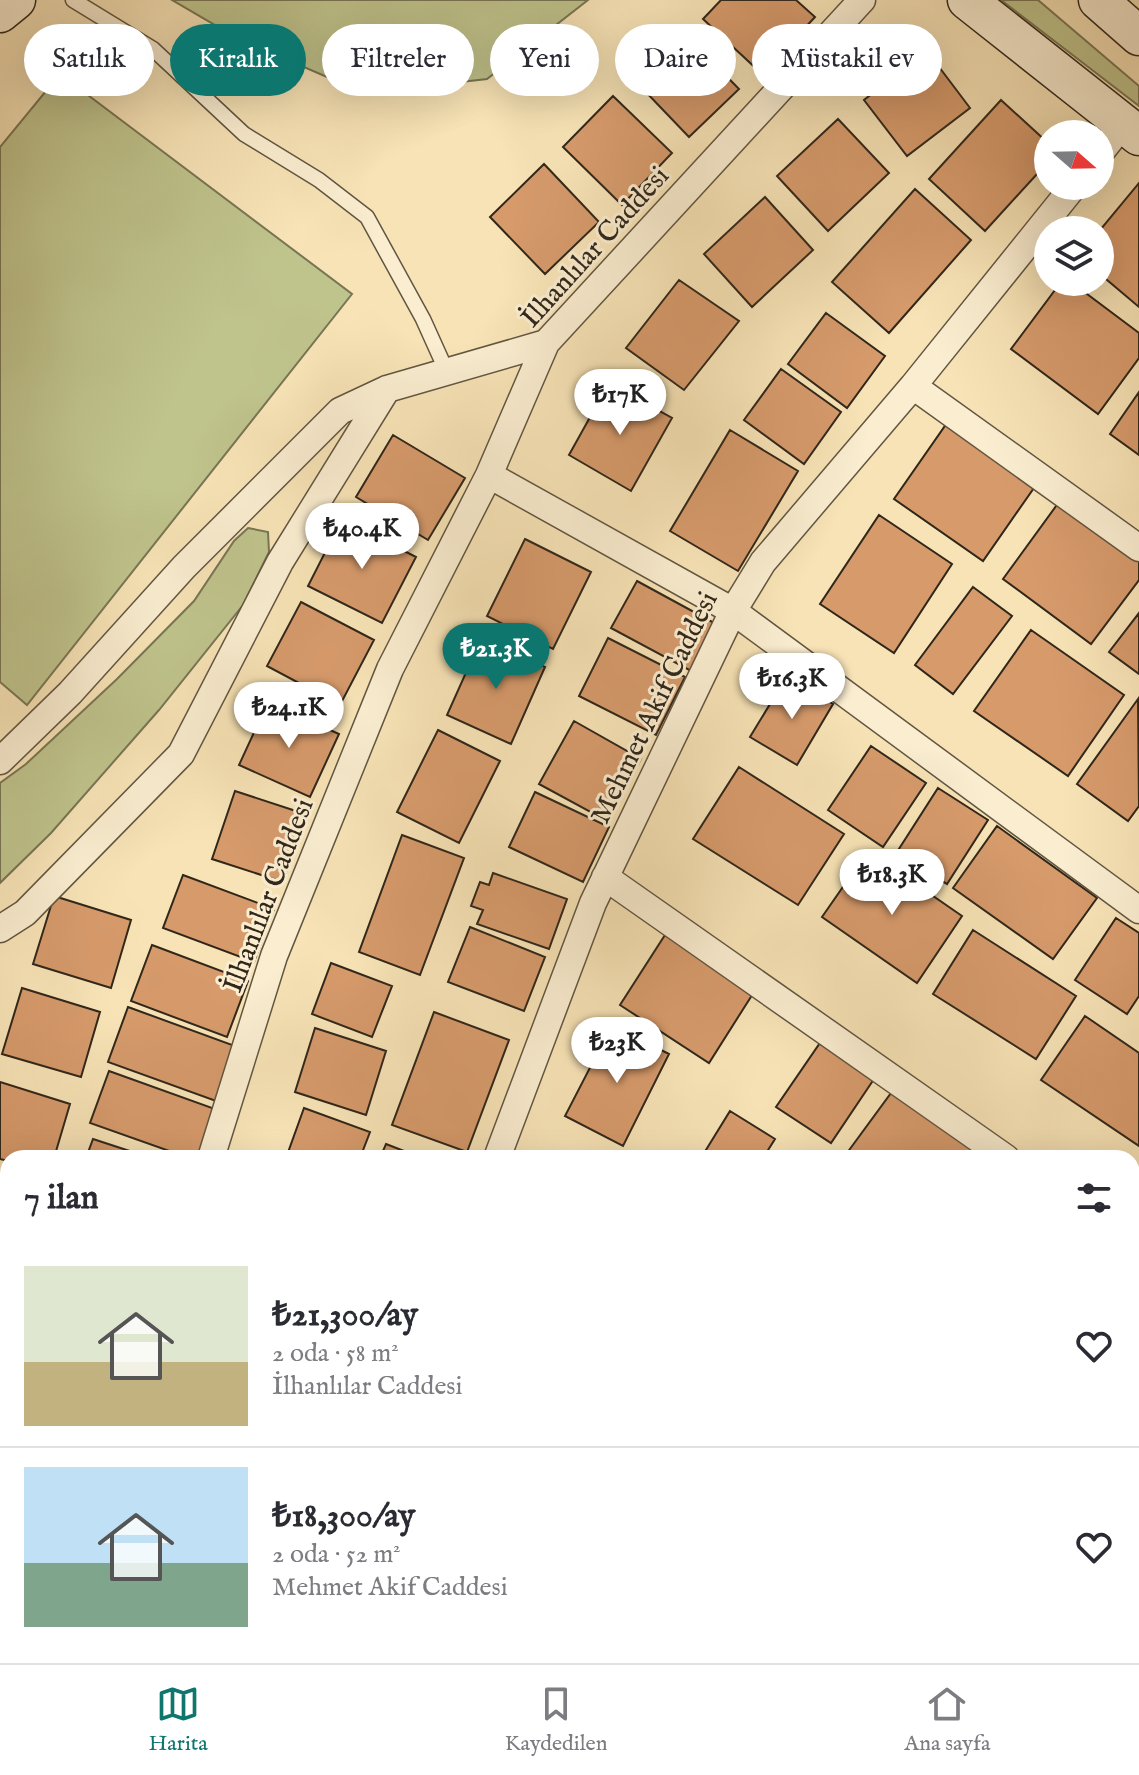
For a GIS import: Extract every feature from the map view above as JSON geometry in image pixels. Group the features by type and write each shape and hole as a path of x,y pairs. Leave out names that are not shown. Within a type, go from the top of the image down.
{"street":[{"path":"0,13 16,0"},
{"name":"İlhanlılar Caddesi","path":"213,1150 274,956 384,683 489,475 546,343 862,0"},
{"path":"967,0 1131,130 1114,143"},
{"path":"1098,0 1139,36"},
{"name":"Mehmet Akif Caddesi","path":"503,1150 593,903 733,611 763,562 913,386 1063,200"},
{"path":"0,761 70,693 184,567 340,411 387,389 546,343"},
{"path":"913,386 1139,548"},
{"path":"0,929 25,913 181,754 280,562 387,389"},
{"path":"489,475 733,611 1139,910"},
{"path":"605,877 995,1150"}],"lane":[{"path":"73,0 153,49 244,134 319,180 367,217 423,319 446,370"}],"green space":[{"path":"172,0 588,0 557,24 490,24 490,77 474,80 474,24 322,24 322,75 306,68 306,24 213,24"},
{"path":"1001,0 1038,0 1139,86 1139,106"},
{"path":"42,96 89,96 352,294 27,705 0,682 0,147"},
{"path":"248,528 268,532 269,552 243,605 159,710 51,833 0,883 0,783 26,764 117,679 194,601 234,541"}],"building":[{"path":"721,0 796,0 815,17 808,24 752,24 752,65 736,50 736,24 708,24 703,19"},
{"path":"942,71 970,108 907,156 864,100 869,96 942,96"},
{"path":"613,96 672,153 622,205 563,147"},
{"path":"650,96 732,96 689,137"},
{"path":"1001,100 1034,130 1034,177 985,231 929,179"},
{"path":"838,119 889,173 828,231 777,176"},
{"path":"544,164 599,222 545,274 490,217"},
{"path":"1139,183 1139,307 1114,286 1112,216"},
{"path":"915,189 971,240 889,333 832,282"},
{"path":"765,197 813,250 752,307 704,254"},
{"path":"679,280 739,321 684,390 626,348"},
{"path":"1051,296 1090,296 1139,333 1139,358 1098,414 1011,349"},
{"path":"826,313 885,356 847,408 788,364"},
{"path":"781,369 841,412 804,464 744,420"},
{"path":"609,383 672,418 631,491 569,455"},
{"path":"1139,392 1139,455 1110,434"},
{"path":"947,423 1036,485 983,561 894,499"},
{"path":"730,430 798,471 738,571 670,531"},
{"path":"393,435 465,478 428,540 356,497"},
{"path":"1059,502 1139,562 1139,580 1091,644 1003,579"},
{"path":"879,515 952,564 894,653 820,604"},
{"path":"342,519 416,557 382,623 308,586"},
{"path":"525,539 591,572 553,649 487,616"},
{"path":"637,581 716,624 691,671 611,628"},
{"path":"973,587 1012,616 953,694 915,665"},
{"path":"301,602 374,640 340,705 267,666"},
{"path":"1139,613 1139,674 1109,652"},
{"path":"1031,630 1124,695 1068,776 974,711"},
{"path":"608,638 685,677 656,735 579,696"},
{"path":"481,639 545,667 511,744 447,715"},
{"path":"787,676 833,704 797,765 750,737"},
{"path":"1138,699 1139,806 1128,821 1077,784"},
{"path":"268,702 339,734 310,797 239,765"},
{"path":"574,721 641,759 607,821 539,784"},
{"path":"438,730 500,761 459,843 397,812"},
{"path":"871,746 926,783 883,847 828,810"},
{"path":"739,767 844,834 798,905 693,839"},
{"path":"938,788 988,820 947,884 897,852"},
{"path":"235,791 305,814 283,882 212,859"},
{"path":"535,792 609,827 583,882 509,847"},
{"path":"997,826 1097,898 1053,959 953,888"},
{"path":"402,835 464,858 420,975 359,952"},
{"path":"868,851 962,916 917,983 822,917"},
{"path":"493,873 567,899 549,949 477,924 483,910 471,906 480,882 489,885"},
{"path":"183,875 274,909 254,962 163,928"},
{"path":"54,896 131,920 111,988 33,964"},
{"path":"1116,918 1139,933 1139,996 1127,1014 1075,980"},
{"path":"470,927 545,957 524,1011 448,982"},
{"path":"973,930 1076,996 1036,1059 933,994"},
{"path":"665,935 754,992 709,1063 620,1005"},
{"path":"152,945 248,981 227,1037 131,1001"},
{"path":"331,963 392,986 372,1037 312,1014"},
{"path":"22,988 100,1012 81,1077 2,1054"},
{"path":"128,1007 235,1046 216,1101 108,1062"},
{"path":"434,1012 509,1040 468,1150 392,1125"},
{"path":"1085,1016 1139,1053 1139,1146 1041,1080"},
{"path":"612,1025 669,1054 623,1146 565,1116"},
{"path":"315,1028 386,1051 366,1115 295,1092"},
{"path":"822,1040 876,1076 831,1143 776,1107"},
{"path":"109,1071 215,1109 201,1150 166,1150 90,1123"},
{"path":"0,1082 70,1104 56,1150 0,1150"},
{"path":"894,1089 978,1150 849,1150"},
{"path":"304,1108 370,1132 363,1150 289,1150"},
{"path":"730,1111 775,1139 768,1150 706,1150"},
{"path":"93,1139 127,1150 89,1150"},
{"path":"386,1144 401,1150 383,1150"}]}
